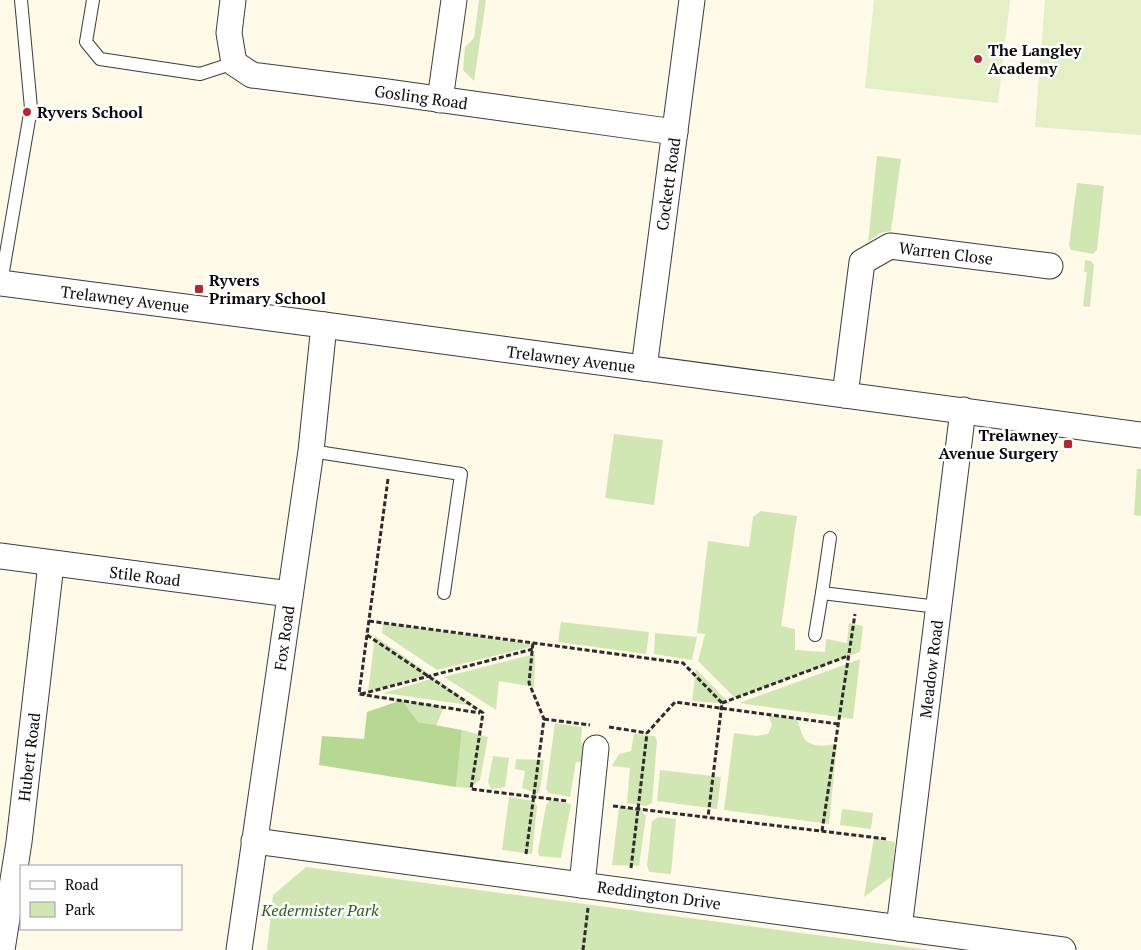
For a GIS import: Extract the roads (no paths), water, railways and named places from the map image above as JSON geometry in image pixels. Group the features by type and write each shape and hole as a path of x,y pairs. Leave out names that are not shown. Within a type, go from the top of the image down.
{"street":[{"path":"233,0 229,33 234,63"},
{"path":"440,100 454,0"},
{"name":"Cockett Road","path":"644,368 692,0"},
{"name":"Gosling Road","path":"234,63 252,75 675,132"},
{"name":"Warren Close","path":"845,395 862,262 890,246 1050,266"},
{"name":"Trelawney Avenue","path":"0,283 1141,435"},
{"name":"Fox Road","path":"239,950 311,451 324,325"},
{"name":"Meadow Road","path":"900,928 963,410"},
{"name":"Stile Road","path":"0,556 290,594"},
{"name":"Hubert Road","path":"2,950 10,841 51,564"},
{"path":"586,886 596,748"},
{"name":"Reddington Drive","path":"254,841 1063,950"}],"lane":[{"path":"0,283 32,108 21,0"},
{"path":"93,0 86,42 100,60 200,74 234,63"},
{"path":"311,451 461,474 444,594"},
{"path":"815,635 830,538"},
{"path":"822,593 938,607"}],"place":[{"name":"The Langley Academy","path":"978,59"},
{"name":"Ryvers School","path":"27,112"},
{"name":"Ryvers Primary School","path":"199,289"},
{"name":"Trelawney Avenue Surgery","path":"1068,444"}],"park label":[{"name":"Kedermister Park","path":"320,910"}]}
